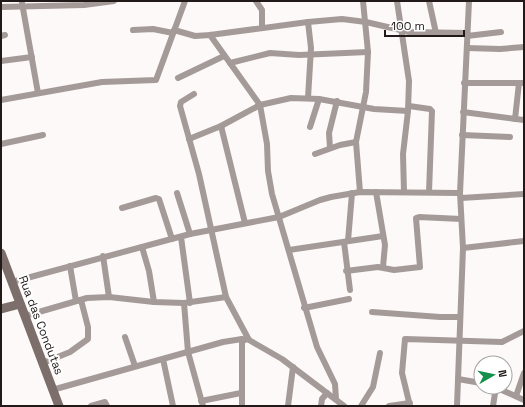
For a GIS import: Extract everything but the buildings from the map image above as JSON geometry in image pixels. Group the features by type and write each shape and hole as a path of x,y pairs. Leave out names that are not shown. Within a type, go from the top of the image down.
{"street":[{"path":"1,7 22,3 66,6 114,1"},
{"path":"1,100 102,82 156,80 185,1"},
{"path":"256,1 262,10 262,28"},
{"path":"360,192 356,142 367,80 368,52 363,1"},
{"path":"397,1 409,81 409,108 403,147 404,192"},
{"path":"429,1 436,32"},
{"path":"456,406 463,248 460,195 469,1"},
{"path":"22,3 38,93"},
{"path":"133,30 153,29 173,31 195,36 342,19 366,22 402,31 467,35 501,32"},
{"path":"308,22 311,55 308,98"},
{"path":"210,35 260,105 267,144 268,171 279,217 304,308 317,347 336,384 336,399"},
{"path":"466,48 500,49 524,47"},
{"path":"230,63 270,53 311,55 368,52"},
{"path":"178,78 224,56"},
{"path":"1,61 32,57"},
{"path":"464,83 522,83 516,118"},
{"path":"194,94 180,104 199,174 226,298 249,340"},
{"path":"190,139 221,126 260,105 291,98 337,101 363,107 430,109 432,111 429,192"},
{"path":"310,126 319,99"},
{"path":"330,148 329,133 337,101"},
{"path":"463,112 524,120"},
{"path":"221,126 245,223"},
{"path":"462,135 510,137"},
{"path":"1,144 44,136"},
{"path":"315,154 330,148 356,142"},
{"path":"376,192 383,236 385,260 383,267"},
{"path":"12,282 103,256 210,229 279,217 320,200 352,193 429,192 460,195 524,194"},
{"path":"177,193 190,234"},
{"path":"350,290 346,271 346,242 352,193"},
{"path":"122,208 156,198 159,199 172,239"},
{"path":"346,271 383,267 404,270 420,267 417,217 461,219"},
{"path":"289,250 383,236"},
{"path":"181,237 187,303 188,352 202,403 241,393"},
{"path":"463,248 524,241"},
{"path":"142,247 150,271 154,302"},
{"name":"Rua das Condutas","path":"1,253 4,271 12,282 59,406"},
{"path":"103,256 109,297"},
{"path":"43,363 70,352 88,339 88,327 79,301 70,266"},
{"path":"25,316 79,301 109,297 154,302 187,303 226,298"},
{"path":"304,308 349,299"},
{"path":"1,309 20,304"},
{"path":"372,312 459,317"},
{"path":"389,406 410,404 402,373 405,339 502,342 524,331"},
{"path":"125,337 135,366"},
{"path":"242,339 242,406"},
{"path":"52,390 163,358 223,342 242,339 249,340 293,367 344,406"},
{"path":"361,406 374,387 380,352"},
{"path":"163,358 173,406"},
{"path":"288,406 293,367"},
{"path":"516,396 524,373"},
{"path":"458,379 473,382"},
{"path":"321,406 322,399 327,393"},
{"path":"493,406 495,395"},
{"path":"513,395 524,400"},
{"path":"91,406 105,402 107,406"}]}
